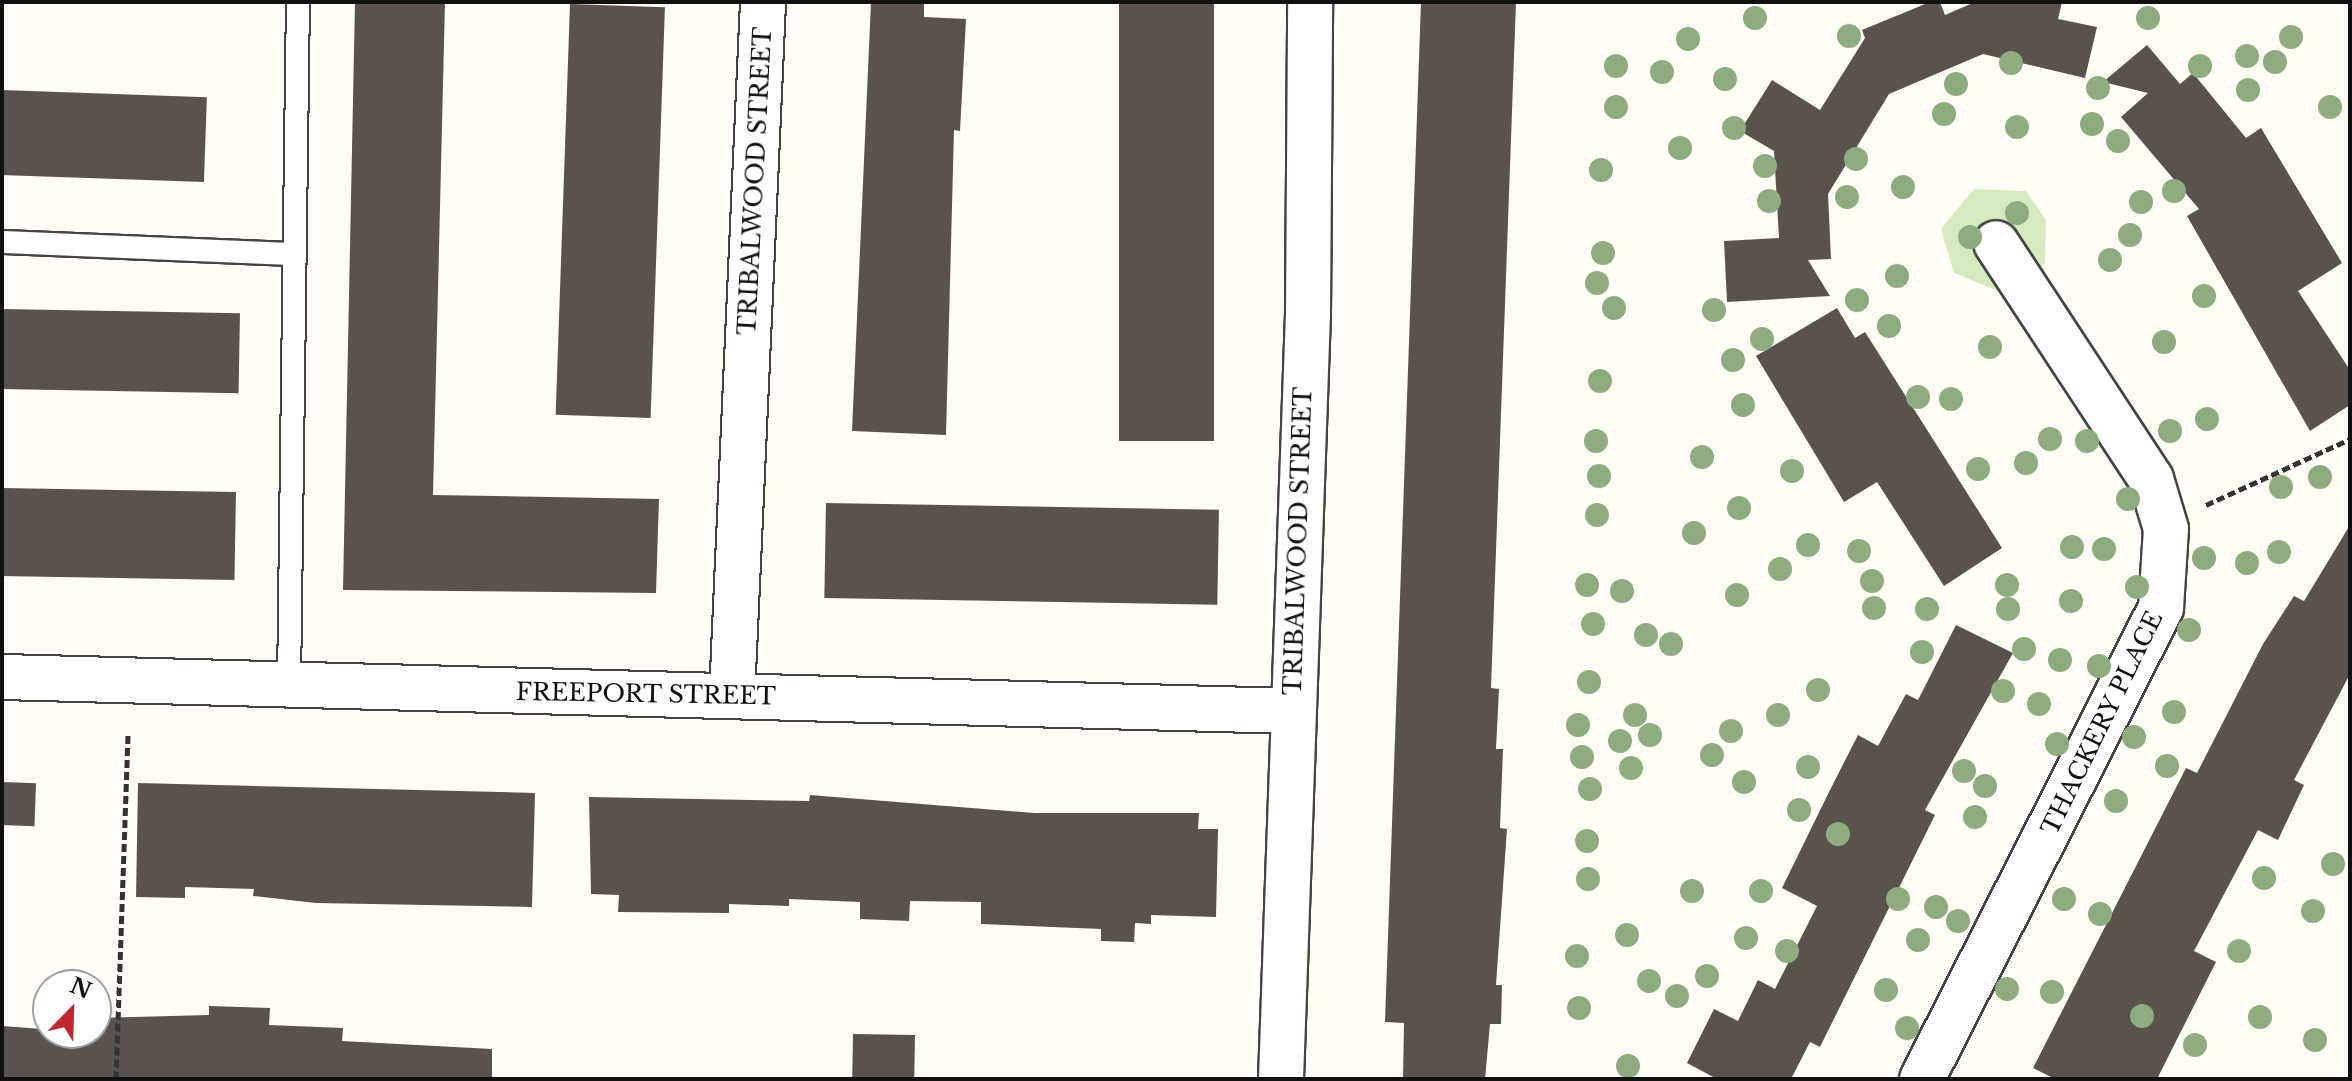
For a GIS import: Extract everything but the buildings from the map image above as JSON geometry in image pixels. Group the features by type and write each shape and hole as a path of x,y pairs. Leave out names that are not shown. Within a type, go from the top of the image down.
{"street":[{"name":"TRIBALWOOD STREET","path":"732,696 763,2"},
{"name":"TRIBALWOOD STREET","path":"1281,1079 1291,711 1308,314 1310,2"},
{"name":"THACKERY PLACE","path":"1922,1079 2161,608 2166,529 2151,479 1996,243"},
{"name":"FREEPORT STREET","path":"2,677 1291,711"}],"lane":[{"path":"289,685 292,254 298,2"},
{"path":"2,242 292,254"}],"path":[{"path":"2200,508 2350,439"},
{"path":"116,1079 128,733"}],"green space":[{"path":"1974,189 2026,191 2046,220 2045,263 2008,295 1954,273 1941,229"}]}
